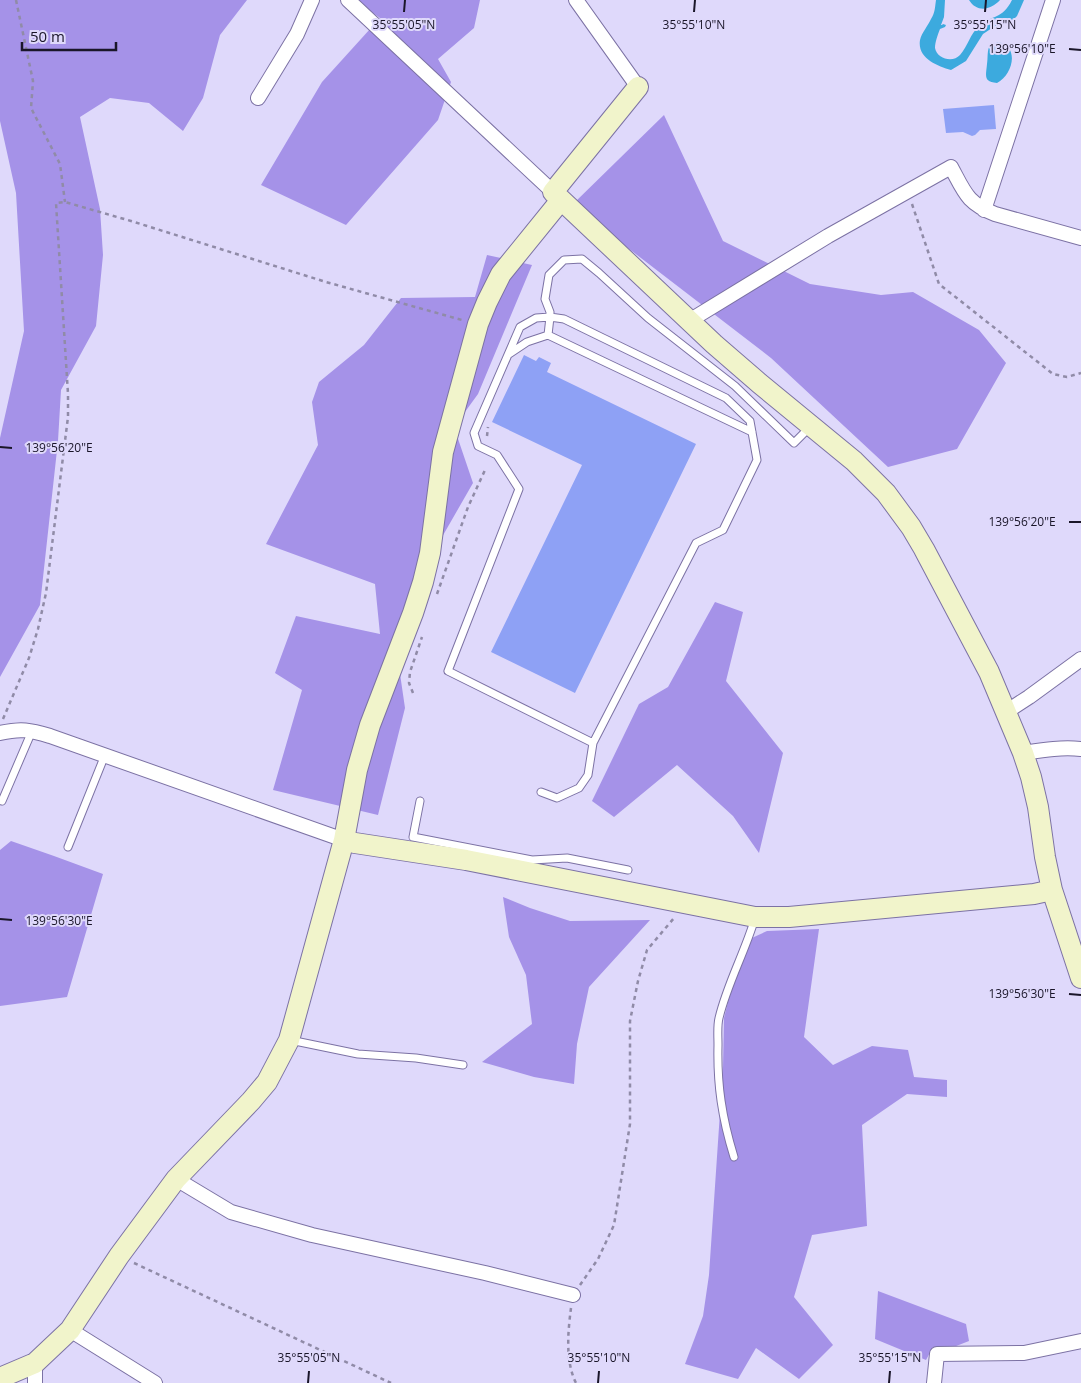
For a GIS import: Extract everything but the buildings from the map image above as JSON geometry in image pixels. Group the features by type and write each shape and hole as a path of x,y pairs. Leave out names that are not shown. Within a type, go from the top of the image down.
{"street":[{"path":"258,98 297,34 312,0"},
{"path":"348,0 689,321 759,383 854,462 886,493 911,527 924,549 977,648 1023,753 1038,806 1052,890 1081,978"},
{"path":"0,1378 35,1363 70,1330 119,1256 176,1179 267,1082 289,1040 344,840 357,770 367,734 413,614 423,582 430,553 444,452 478,324 493,289 502,274 638,87 576,0"},
{"path":"984,210 1053,0"},
{"path":"689,321 828,236 952,167 965,193 974,204 984,210 1081,238"},
{"path":"1006,712 1081,659"},
{"path":"1,727 32,731 50,736 355,843 466,860 744,916 805,916 1034,894 1052,890"},
{"path":"1023,753 1053,748 1068,747 1081,749"},
{"path":"176,1179 230,1212 312,1235 485,1273 573,1295"},
{"path":"70,1330 155,1383"},
{"path":"934,1383 937,1354 1024,1353 1081,1341"},
{"path":"35,1363 35,1383"}],"lane":[{"path":"548,335 550,312 545,299 549,276 564,260 582,259 599,272 648,318 735,386 794,443 811,426"},
{"path":"541,792 557,798 579,788 588,774 593,743 696,543 723,530 757,460 750,421 726,398 564,319 536,318 520,326 474,433 478,446 498,454 519,488 448,671 593,743"},
{"path":"508,355 528,342 548,335 752,432"},
{"path":"2,801 32,731"},
{"path":"68,847 105,755"},
{"path":"420,801 413,837 532,860 567,858 628,870"},
{"path":"734,1157 725,1129 721,1107 718,1066 719,1020 755,917"},
{"path":"289,1040 358,1054 416,1058 463,1064"}],"path":[{"path":"16,0 33,81 31,108 60,164 65,202"},
{"path":"908,192 939,284 1054,374 1067,377 1081,373"},
{"path":"1,727 29,658 46,593 68,417 56,202 65,202 326,282 478,324"},
{"path":"487,436 488,423"},
{"path":"436,598 468,507 485,470"},
{"path":"413,693 409,683 410,672 423,635"},
{"path":"576,1383 572,1374 568,1338 573,1295 598,1258 614,1225 630,1124 630,1021 638,981 647,950 686,904"},
{"path":"119,1256 391,1383"}],"shaded area":[{"path":"0,0 247,0 220,35 203,98 183,131 149,103 110,98 80,117 100,209 103,255 96,326 61,390 58,441 40,605 0,677 0,438 24,331 16,193 0,121"},
{"path":"355,0 480,0 474,28 438,59 451,82 438,120 346,225 261,185 322,82 380,18"},
{"path":"664,115 723,241 810,284 881,295 913,292 979,330 1006,363 957,449 888,467 771,358 572,205"},
{"path":"487,255 532,265 478,394 454,427 473,483 438,544 399,667 405,708 378,815 273,790 302,690 275,673 296,616 380,634 375,584 266,544 318,445 312,402 319,382 364,345 401,298 475,297"},
{"path":"715,602 743,612 726,681 783,753 759,853 733,816 677,765 614,817 592,801 639,704 668,687"},
{"path":"11,841 103,874 67,997 0,1006 0,850"},
{"path":"503,897 570,921 650,920 589,987 577,1044 574,1084 534,1077 482,1062 532,1024 526,975 509,937"},
{"path":"819,929 804,1037 833,1065 872,1046 908,1050 914,1077 947,1080 947,1097 907,1094 862,1125 867,1226 812,1235 794,1297 833,1345 799,1379 756,1348 738,1379 685,1364 703,1316 709,1275 723,1068 724,1018 743,942 767,931"},
{"path":"878,1291 966,1324 969,1341 946,1350 933,1347 926,1360 875,1339"}],"water":[{"path":"936,0 945,0 944,17 941,25 946,25 940,29 936,41 936,52 946,59 953,59 960,55 979,26 1005,11 1012,0 1024,0 1017,16 1011,22 992,28 983,34 966,61 951,70 929,60 922,52 920,46 921,37 935,10"},
{"path":"969,0 1000,0 984,9 976,7"},
{"path":"998,42 1009,49 1012,61 1007,74 997,83 987,80 986,75 989,47"}]}
